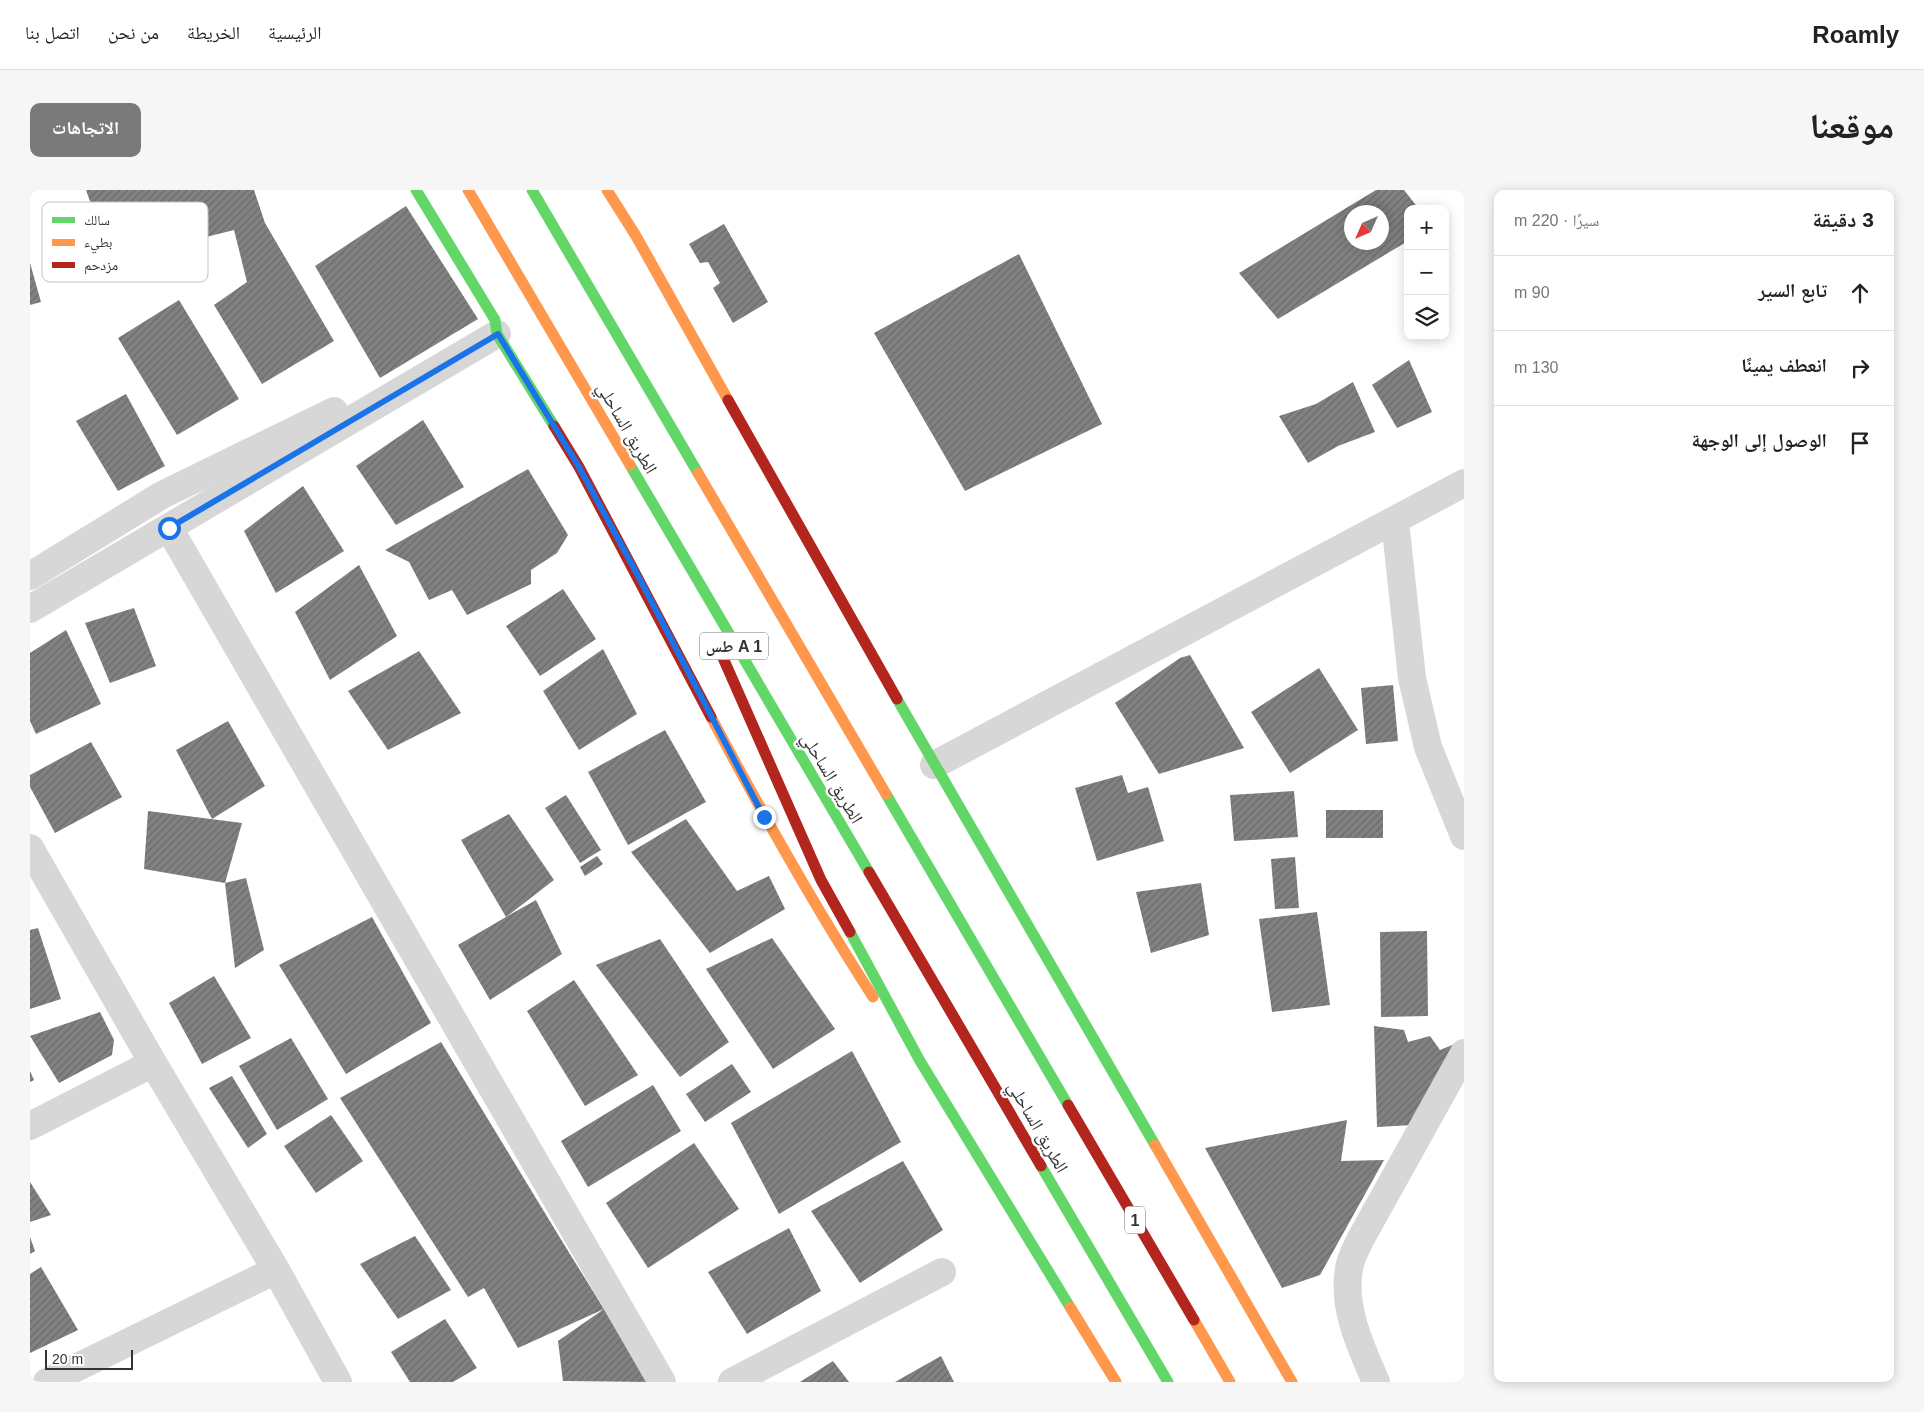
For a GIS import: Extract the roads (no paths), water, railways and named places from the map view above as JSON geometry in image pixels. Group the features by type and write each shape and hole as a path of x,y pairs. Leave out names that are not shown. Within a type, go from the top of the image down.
{"main road":[{"path":"416,190 579,467 641,580 764,817 806,890 863,982 920,1061"},
{"name":"الطريق الساحلي","path":"468,190 670,537 1168,1382"},
{"name":"الطريق الساحلي","path":"532,190 1230,1382"},
{"path":"607,190 636,236 934,765 1292,1382"},
{"path":"670,537 706,618"},
{"path":"714,636 821,880 920,1061 1116,1382"}],"street":[{"path":"30,609 169,528 496,327"},
{"path":"30,576 162,495 383,387 496,327"},
{"path":"934,765 1464,483"},
{"path":"1394,521 1412,678 1428,747 1464,836"},
{"path":"169,528 662,1382"},
{"path":"30,848 153,1064 276,1270 338,1382"},
{"path":"1376,1382 1356,1336 1348,1300 1349,1268 1360,1240 1464,1053"},
{"path":"30,1126 153,1064"},
{"path":"47,1382 276,1270"},
{"path":"732,1382 942,1272"}]}
